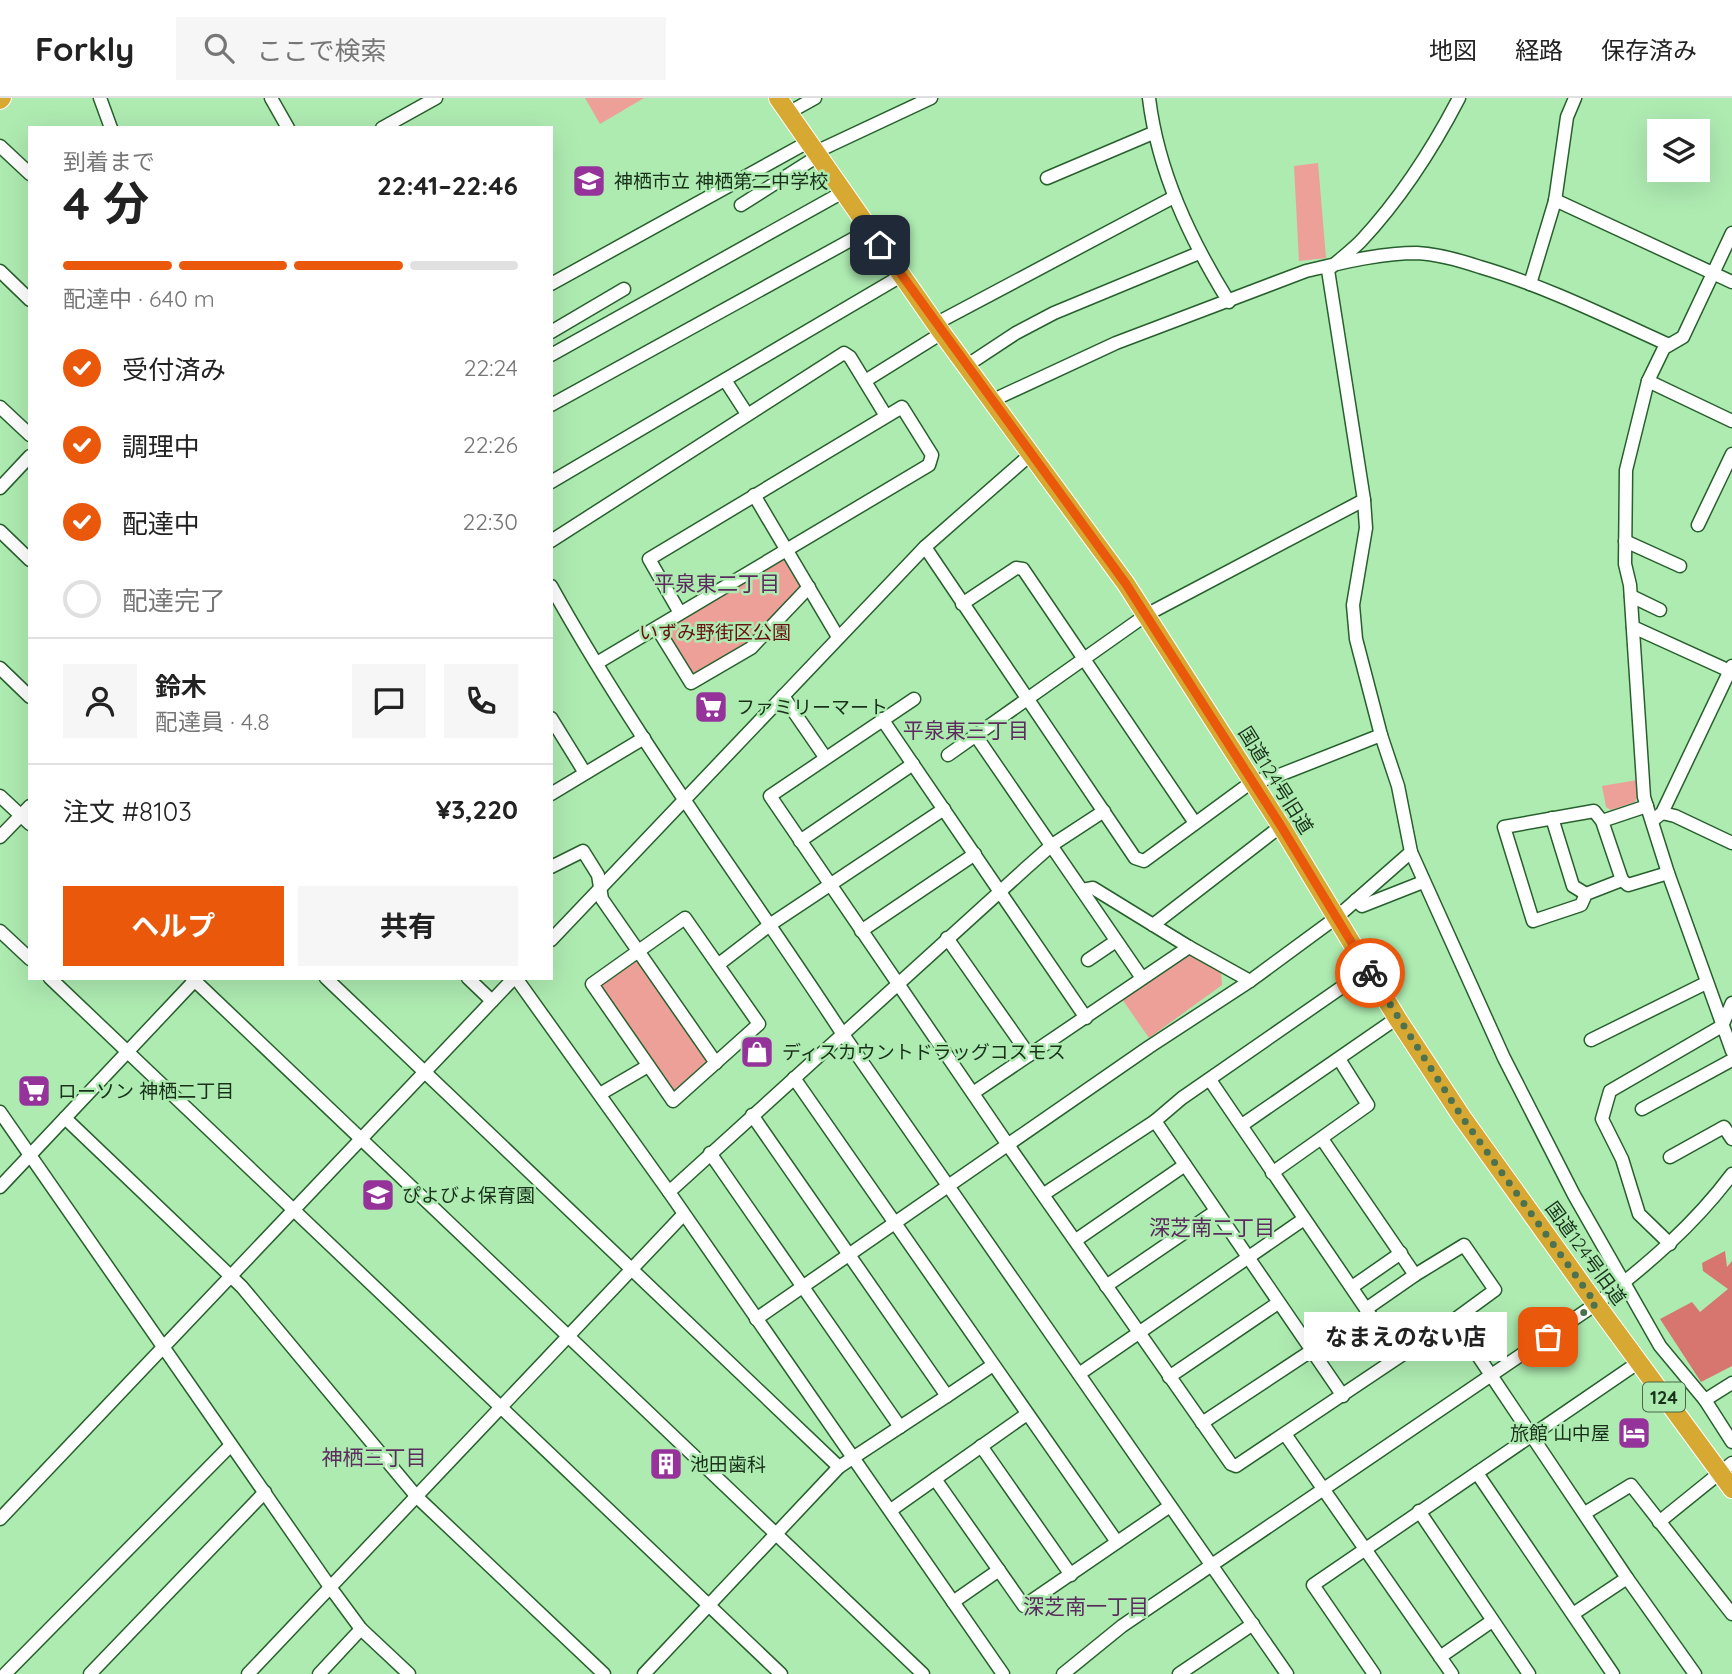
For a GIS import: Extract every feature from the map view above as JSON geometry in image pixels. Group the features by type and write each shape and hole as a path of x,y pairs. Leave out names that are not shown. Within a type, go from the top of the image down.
{"highway":[{"name":"国道124号旧道","path":"778,98 901,276 1126,584 1253,780 1397,1018 1462,1117 1639,1362 1725,1468 1732,1489"}],"street":[{"path":"100,98 110,126"},
{"path":"271,98 287,126"},
{"path":"386,126 436,98"},
{"path":"788,113 815,98"},
{"path":"553,283 813,149 820,150 930,98"},
{"path":"1149,98 1153,133 1174,197 1199,253 1229,302"},
{"path":"1459,98 1425,159 1399,196 1362,239 1328,270 1364,500 1366,528 1353,606 1356,639 1381,735 1398,786 1411,852 1504,1058 1574,1195 1660,1346 1705,1400 1732,1442"},
{"path":"1530,284 1555,200 1567,117 1575,98"},
{"path":"1047,178 1153,133"},
{"path":"0,146 28,172"},
{"path":"741,205 813,149"},
{"path":"553,354 843,192"},
{"path":"865,381 939,329 1174,197"},
{"path":"1555,200 1732,282"},
{"path":"553,404 869,230"},
{"path":"1732,233 1683,337 1664,348 1648,382 1626,470 1625,541 1644,797 1647,806 1663,817 1732,843"},
{"path":"966,366 1016,333 1055,313 1199,253"},
{"path":"991,401 1116,343 1306,271 1403,254 1420,253 1446,257 1530,284 1669,345"},
{"path":"0,271 28,298"},
{"path":"553,481 901,276"},
{"path":"553,331 624,289"},
{"path":"553,540 844,353 850,356 886,416"},
{"path":"725,380 747,414"},
{"path":"1648,382 1732,421"},
{"path":"0,407 28,433"},
{"path":"597,663 929,465 932,455 902,407 649,559 680,613"},
{"path":"553,938 925,547 1031,454"},
{"path":"1698,525 1732,454"},
{"path":"0,488 28,458"},
{"path":"754,495 838,637"},
{"path":"948,755 1146,615 1364,500"},
{"path":"0,531 28,558"},
{"path":"1625,541 1680,566"},
{"path":"925,547 1135,858 1144,861 1253,780 1272,778 1381,735"},
{"path":"962,604 1016,568 1023,569 1195,822"},
{"path":"657,628 691,683 751,648 809,587"},
{"path":"1631,597 1660,610"},
{"path":"555,602 842,1032 1287,1674"},
{"path":"1633,627 1731,670 1663,817 1668,873 1732,1051"},
{"path":"0,668 28,695"},
{"path":"783,696 825,757"},
{"path":"914,699 770,796 1008,1145 1231,1464 1236,1466 1343,1396 1495,1290 1464,1245 1366,1308"},
{"path":"882,719 1086,1018"},
{"path":"553,721 585,774"},
{"path":"976,736 1142,978"},
{"path":"553,793 644,738"},
{"path":"800,841 913,764"},
{"path":"0,796 27,815 0,837"},
{"path":"1602,821 1647,806"},
{"path":"719,964 771,924 944,809"},
{"path":"669,1192 842,1032 1052,845 1104,811"},
{"path":"1622,880 1586,894 1580,905 1533,921 1504,827 1594,811 1602,821 1622,880 1628,885 1668,873"},
{"path":"1552,818 1573,887 1586,894"},
{"path":"1153,925 1281,826"},
{"path":"553,866 583,851 598,875 602,899 716,1063"},
{"path":"757,1319 1149,1047 1250,981 1337,916 1411,852"},
{"path":"861,931 975,854"},
{"path":"1356,900 1362,906 1423,882"},
{"path":"1082,890 1093,888 1250,981"},
{"path":"685,918 759,1024 673,1101 592,984 638,950 685,918"},
{"path":"0,931 28,957"},
{"path":"947,938 1029,1055"},
{"path":"1088,960 1116,941"},
{"path":"973,1093 1189,947"},
{"path":"1044,1194 1154,1121 1182,1098 1368,970"},
{"path":"52,980 781,1674"},
{"path":"0,1187 193,980"},
{"path":"195,980 923,1674"},
{"path":"328,980 839,1466"},
{"path":"470,980 492,1001"},
{"path":"0,1519 513,980"},
{"path":"516,980 669,1192 1003,1674"},
{"path":"1591,1040 1706,983"},
{"path":"1670,1244 1639,1214 1622,1159 1602,1119 1610,1091 1721,1026 1732,1003"},
{"path":"1242,1125 1397,1018"},
{"path":"1272,1173 1368,1105 1339,1059"},
{"path":"1642,1109 1732,1060"},
{"path":"600,1094 648,1066"},
{"path":"794,1078 1117,1542"},
{"path":"1210,1080 1398,1356"},
{"path":"752,1115 947,1395"},
{"path":"65,1118 242,1287 417,1497 604,1674"},
{"path":"2,1120 30,1156 330,1587 361,1629 409,1674"},
{"path":"1154,1121 1343,1396"},
{"path":"1670,1157 1724,1127 1732,1139"},
{"path":"1322,1139 1415,1275"},
{"path":"710,1153 900,1427"},
{"path":"1076,1240 1185,1165"},
{"path":"1063,1674 1122,1626 1596,1304 1670,1244 1732,1174"},
{"path":"1106,1286 1216,1211"},
{"path":"248,1674 683,1215"},
{"path":"1079,1374 1304,1219"},
{"path":"1352,1287 1401,1253"},
{"path":"1169,1377 1278,1303"},
{"path":"1454,1320 1493,1374 1627,1578 1695,1674"},
{"path":"1202,1423 1311,1351"},
{"path":"1374,1674 1313,1585 1639,1362"},
{"path":"644,1674 839,1466 993,1365"},
{"path":"1705,1400 1732,1383"},
{"path":"891,1510 1027,1414"},
{"path":"1285,1434 1452,1674"},
{"path":"5,1674 231,1444"},
{"path":"981,1446 1071,1575"},
{"path":"1659,1522 1725,1468"},
{"path":"1477,1473 1613,1674"},
{"path":"935,1479 1024,1606 1170,1506"},
{"path":"1585,1513 1631,1485 1732,1614"},
{"path":"89,1674 265,1493"},
{"path":"1419,1511 1529,1674"},
{"path":"953,1602 999,1570"},
{"path":"1573,1614 1627,1578"},
{"path":"1440,1657 1492,1621"},
{"path":"1179,1674 1253,1624"},
{"path":"318,1674 361,1629"},
{"path":"1195,1663 1203,1674"}],"green space":[{"path":"585,98 644,98 600,124"},
{"path":"1318,163 1326,258 1299,261 1294,166"},
{"name":"いずみ野街区公園","path":"782,559 786,560 801,586 746,647 692,674 667,634 671,625"},
{"path":"1637,780 1639,792 1635,802 1611,810 1606,807 1602,786"},
{"path":"1184,953 1191,954 1221,971 1222,985 1149,1038 1122,999"},
{"path":"636,958 710,1063 674,1094 597,985"}],"shaded area":[{"path":"1725,1251 1727,1267 1732,1261 1732,1366 1701,1382 1660,1319 1692,1302 1700,1312 1728,1289 1703,1271 1702,1263"}],"way so far":[{"path":"1370,973 1462,1117 1596,1304 1548,1337"}],"place":[{"name":"神栖市立 神栖第二中学校","path":"589,181"},
{"name":"ファミリーマート","path":"711,707"},
{"name":"ディスカウントドラッグコスモス","path":"757,1052"},
{"name":"ローソン 神栖二丁目","path":"34,1091"},
{"name":"ぴよびよ保育園","path":"378,1195"},
{"name":"なまえのない店","path":"1548,1337"},
{"name":"旅館 山中屋","path":"1634,1433"},
{"name":"池田歯科","path":"666,1464"}],"district":[{"name":"平泉東二丁目","path":"717,583"},
{"name":"平泉東三丁目","path":"966,730"},
{"name":"深芝南二丁目","path":"1212,1227"},
{"name":"神栖三丁目","path":"374,1457"},
{"name":"深芝南一丁目","path":"1086,1606"}],"route":[{"path":"880,245 1126,584 1281,826 1370,973"}]}
